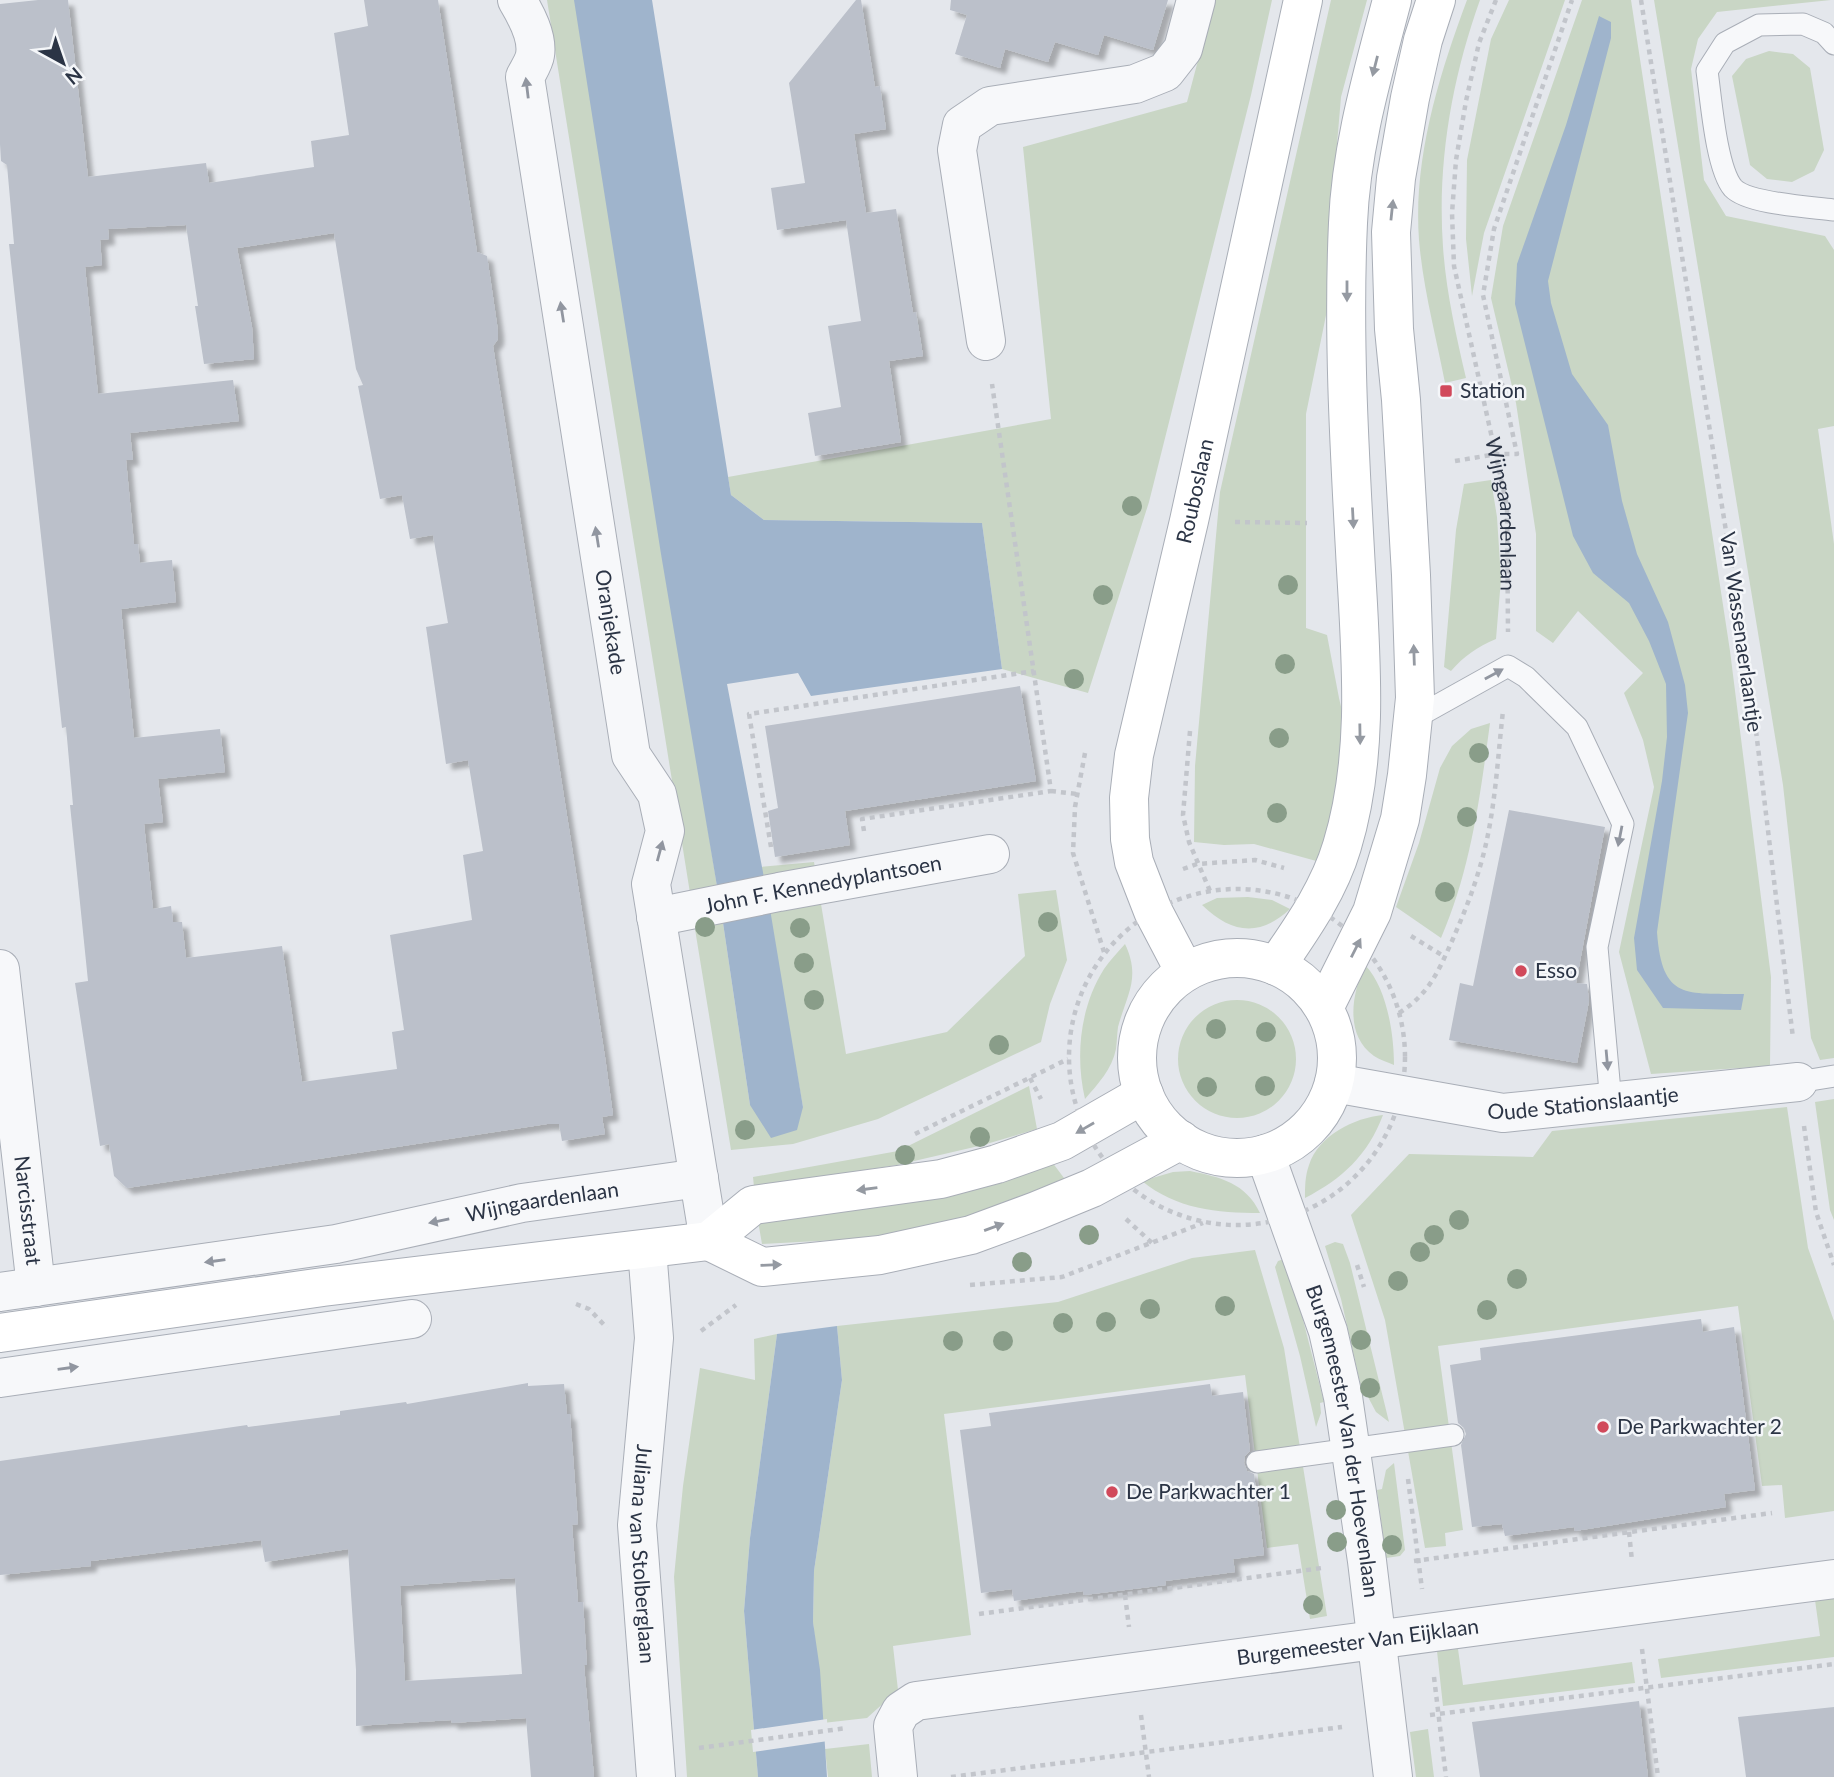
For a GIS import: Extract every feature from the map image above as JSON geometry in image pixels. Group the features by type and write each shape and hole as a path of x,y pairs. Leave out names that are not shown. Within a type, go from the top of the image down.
{"main road":[{"name":"Rouboslaan","path":"1185,972 1140,883 1130,839 1129,798 1134,755 1189,521 1303,0"},
{"path":"1276,966 1315,908 1342,847 1351,811 1360,747 1358,617 1351,469 1348,222 1353,165 1392,0"},
{"path":"1324,1008 1372,912 1387,864 1400,819 1413,719 1415,698 1411,575 1394,329 1391,232 1396,178 1410,98 1423,40 1436,0"},
{"path":"1221,959 1259,960 1276,966 1304,983 1324,1008 1332,1026 1337,1064 1327,1102 1316,1120 1301,1135 1265,1154 1221,1157 1200,1150 1166,1128 1153,1112 1144,1094 1137,1055 1146,1017 1169,984 1185,972 1221,959"},
{"path":"0,1333 323,1287 709,1241 753,1205 941,1179 997,1164 1062,1141 1144,1094"},
{"path":"709,1241 762,1267 880,1255 971,1235 1036,1211 1092,1188 1181,1140"}],"street":[{"name":"Oranjekade","path":"517,0 530,21 533,39 535,55 525,77 631,755 657,794 665,831 651,884 709,1241"},
{"path":"986,341 957,150 962,125 990,106 1135,85 1165,72 1183,49 1196,0"},
{"name":"John F. Kennedyplantsoen","path":"656,917 990,854"},
{"name":"Narcisstraat","path":"0,969 18,1289"},
{"name":"Oude Stationslaantje","path":"1334,1083 1503,1113 1816,1079"},
{"name":"Burgemeester Van der Hoevenlaan","path":"1265,1154 1328,1331 1343,1397 1393,1777"},
{"name":"Wijngaardenlaan","path":"18,1289 336,1244 522,1203 699,1178"},
{"name":"Juliana van Stolberglaan","path":"647,1249 654,1338 637,1525 656,1777"},
{"path":"260,1341 323,1287"},
{"path":"0,1378 412,1320"},
{"name":"Burgemeester Van Eijklaan","path":"898,1777 893,1726 901,1711 916,1701 1834,1579"}],"lane":[{"path":"1834,44 1824,33 1803,24 1759,25 1725,43 1707,71 1723,168 1734,189 1759,200 1834,210"},
{"path":"1413,719 1508,666 1526,677 1577,727 1623,824 1597,947 1611,1102"},
{"path":"1257,1462 1453,1435"}],"path":[{"name":"Wijngaardenlaan","path":"1399,1013 1423,995 1435,978 1480,869 1491,812 1508,666 1507,506 1454,266 1452,213 1456,160 1466,101 1479,43 1496,0"},
{"path":"1455,461 1517,453 1483,295 1494,229 1572,0"},
{"name":"Van Wassenaerlaantje","path":"1642,0 1749,681 1816,1079 1816,1212 1834,1265"},
{"path":"986,341 1051,791"},
{"path":"1189,521 1319,523"},
{"path":"775,893 750,714 1034,671"},
{"path":"872,876 862,819 1051,791 1077,794"},
{"path":"914,1134 1068,1059 1077,1003 1105,953"},
{"path":"1287,1217 1329,1198 1361,1170 1375,1154 1401,1095"},
{"path":"1629,1532 1658,1777"},
{"path":"700,1748 837,1729"}],"green space":[{"path":"547,0 576,0 717,886 690,893"},
{"path":"1214,0 1272,0 1251,95 1149,502 1088,693 1002,669 982,523 764,520 731,495 728,477 1051,419 1023,147 1187,102"},
{"path":"1331,0 1367,0 1341,97 1333,191 1339,251 1306,414 1306,628 1327,635 1352,754 1320,862 1254,844 1194,842 1195,766 1220,492"},
{"path":"1467,0 1480,0 1454,90 1442,184 1446,280 1466,378 1445,383 1423,276 1418,210 1430,118"},
{"path":"1509,0 1565,0 1484,233 1472,296 1466,239 1467,160 1491,39"},
{"path":"1582,0 1631,0 1730,651 1771,977 1770,1066 1651,1074 1619,952 1654,787 1643,740 1624,693 1643,673 1578,611 1553,643 1536,631 1536,534 1516,403 1491,298 1503,226"},
{"path":"1654,0 1831,0 1717,12 1698,39 1691,69 1704,180 1726,216 1825,236 1834,250 1834,426 1818,429 1834,544 1834,1058 1820,1060 1811,1038 1783,785"},
{"path":"1769,51 1793,54 1810,68 1824,150 1814,171 1792,182 1767,179 1750,165 1732,76 1746,59"},
{"path":"1491,480 1497,517 1501,579 1496,639 1471,652 1451,671 1444,667 1456,530 1464,484"},
{"path":"1490,723 1467,859 1441,938 1396,907 1419,843 1440,768 1452,746 1471,729"},
{"path":"814,862 846,1054 947,1032 1025,956 1018,894 1056,890 1067,960 1050,1004 1041,1042 878,1119 793,1144 731,1150 694,923 722,916 750,1105 803,1107 760,867"},
{"path":"1248,897 1272,900 1290,909 1267,925 1245,928 1224,922 1202,905 1217,898"},
{"path":"1125,944 1130,956 1132,977 1118,1027 1116,1049 1108,1070 1085,1099 1080,1049 1085,1015 1104,969"},
{"path":"1365,965 1379,986 1388,1012 1394,1065 1376,1057 1364,1047 1358,1037 1353,1013 1354,1001"},
{"path":"1237,1000 1260,1004 1279,1017 1292,1036 1296,1059 1292,1082 1279,1101 1260,1114 1237,1118 1214,1114 1195,1101 1182,1082 1178,1059 1182,1036 1195,1017 1214,1004"},
{"path":"1029,1086 1037,1129 897,1165 754,1187 753,1177 898,1151"},
{"path":"1834,1099 1834,1220 1830,1210 1815,1102"},
{"path":"1787,1107 1808,1248 1834,1321 1834,1511 1785,1518 1782,1485 1762,1486 1738,1306 1438,1346 1463,1530 1445,1533 1446,1546 1425,1548 1385,1320 1351,1215 1409,1154 1533,1157 1552,1131"},
{"path":"1383,1115 1370,1142 1352,1164 1331,1183 1305,1198 1308,1169 1321,1145 1349,1124"},
{"path":"1052,1162 1067,1182 960,1222 874,1238 762,1244 758,1221"},
{"path":"1190,1171 1222,1179 1240,1188 1260,1213 1198,1208 1169,1198 1142,1181 1173,1172"},
{"path":"1335,1242 1343,1244 1350,1263 1389,1422 1376,1412 1368,1397 1363,1396 1341,1299 1325,1246"},
{"path":"1255,1250 1284,1348 1327,1616 1310,1619 1298,1544 1267,1548 1245,1375 944,1414 971,1635 893,1646 898,1690 867,1718 823,1723 813,1622 814,1571 842,1380 837,1326 1058,1302 1192,1258"},
{"path":"1284,1259 1300,1308 1324,1402 1320,1403 1321,1413 1316,1427 1300,1356 1275,1267 1278,1261"},
{"path":"777,1334 750,1538 744,1611 758,1777 687,1777 674,1577 683,1486 700,1368 755,1380 754,1339"},
{"path":"1394,1463 1405,1550 1400,1556 1386,1558 1377,1490 1382,1489 1386,1470"},
{"path":"1834,1597 1834,1657 1661,1678 1658,1659 1820,1636 1815,1600"},
{"path":"1458,1649 1463,1685 1632,1662 1635,1683 1443,1706 1437,1651"},
{"path":"1428,1729 1434,1777 1416,1777 1410,1732"},
{"path":"869,1744 872,1777 828,1777 825,1749"}],"water":[{"path":"574,0 652,0 731,495 764,520 982,523 1002,669 811,696 798,673 727,684 770,909 803,1107 797,1130 771,1138 750,1105"},
{"path":"1599,16 1611,22 1611,38 1548,281 1551,303 1572,374 1608,425 1622,501 1637,554 1668,622 1685,685 1688,713 1657,932 1660,954 1671,982 1692,992 1744,994 1741,1010 1663,1008 1637,970 1634,938 1662,781 1667,737 1666,684 1649,641 1629,603 1593,573 1573,536 1515,304 1517,264 1566,125"},
{"path":"837,1326 842,1380 814,1571 813,1622 820,1670 827,1777 758,1777 744,1611 750,1538 777,1334"}],"pier":[{"path":"827,1719 828,1741 753,1752 751,1730"}],"building":[{"path":"68,0 88,177 206,163 209,183 314,167 311,141 349,135 334,33 368,26 364,0 438,0 477,252 487,256 498,331 498,339 493,346 605,1057 613,1115 602,1117 605,1134 562,1141 559,1124 547,1124 127,1188 114,1176 109,1144 100,1146 75,983 88,981 70,805 73,805 66,727 62,728 9,244 14,244 7,165 1,161 0,4","holes":["186,225 198,306 195,306 204,364 254,359 252,327 237,248 334,233 356,369 363,385 358,386 380,499 402,495 410,539 433,535 448,623 426,627 446,764 468,760 483,851 463,855 472,920 390,935 404,1030 392,1032 397,1069 302,1082 282,946 186,958 182,922 173,922 171,906 153,909 144,824 163,822 158,779 225,772 220,729 134,738 121,609 176,602 172,560 140,563 138,544 134,544 126,460 133,460 130,433 239,421 233,380 98,394 85,267 102,265 100,240 109,239 108,229"]},
{"path":"856,0 861,0 875,87 880,86 886,129 854,134 866,213 896,209 923,356 889,361 901,442 815,456 808,413 841,407 828,326 861,321 846,220 777,230 771,188 805,183 789,83"},
{"path":"951,0 1168,0 1153,50 1104,35 1098,55 1055,42 1048,62 1005,49 1000,68 955,54 967,15 950,10"},
{"path":"1020,686 1036,781 845,811 850,845 775,857 768,811 778,808 765,726"},
{"path":"1509,810 1605,827 1576,983 1587,984 1589,1001 1577,1063 1449,1040 1460,983 1473,986"},
{"name":"De Parkwachter 2","path":"1701,1319 1703,1332 1734,1327 1755,1490 1724,1494 1726,1507 1575,1531 1574,1527 1505,1536 1502,1524 1472,1527 1461,1445 1466,1434 1458,1423 1450,1365 1481,1360 1480,1348"},
{"path":"528,1383 528,1386 564,1384 567,1414 570,1414 578,1524 572,1525 578,1602 583,1602 587,1665 584,1665 594,1777 531,1777 526,1718 356,1726 356,1670 348,1549 265,1562 261,1540 91,1561 91,1566 0,1575 0,1461 247,1425 340,1415 340,1411 407,1404","holes":["515,1578 522,1674 405,1681 400,1586"]},
{"name":"De Parkwachter 1","path":"1210,1384 1212,1396 1243,1392 1250,1451 1245,1456 1244,1463 1247,1471 1254,1474 1264,1555 1233,1559 1235,1572 1165,1581 1166,1585 1084,1595 1083,1591 1014,1601 1012,1589 981,1593 960,1430 991,1426 989,1413"},
{"path":"1639,1701 1648,1777 1480,1777 1472,1722"},
{"path":"1834,1707 1834,1777 1746,1777 1738,1717"}],"place":[{"name":"Station","path":"1446,391"},
{"name":"Esso","path":"1521,971"},
{"name":"De Parkwachter 2","path":"1603,1427"},
{"name":"De Parkwachter 1","path":"1112,1492"}]}
